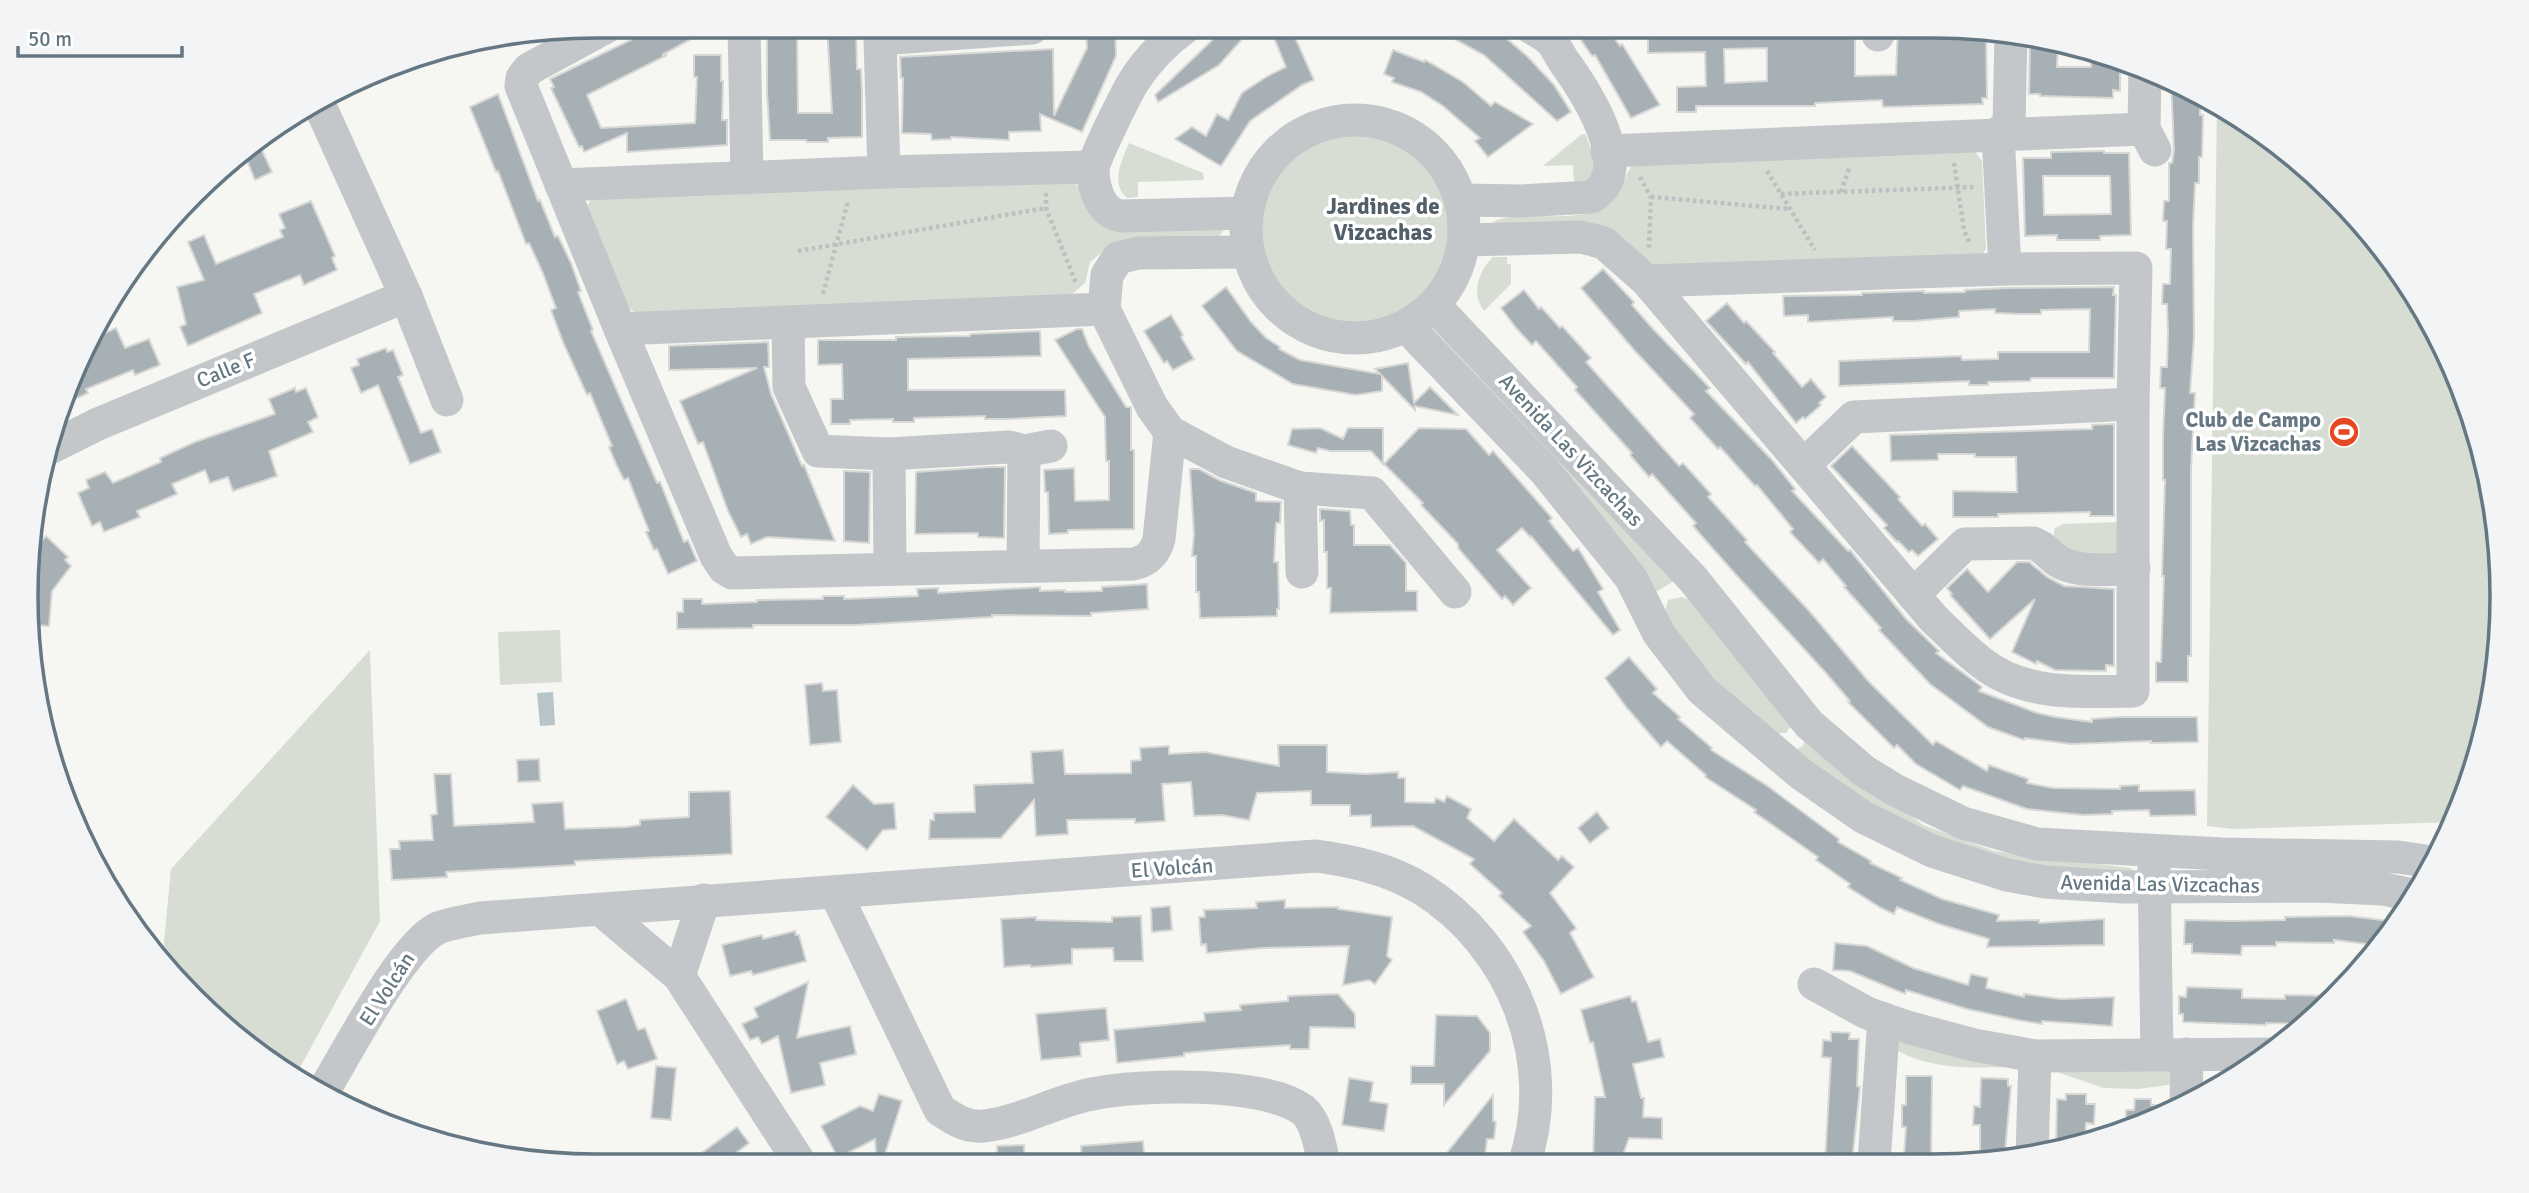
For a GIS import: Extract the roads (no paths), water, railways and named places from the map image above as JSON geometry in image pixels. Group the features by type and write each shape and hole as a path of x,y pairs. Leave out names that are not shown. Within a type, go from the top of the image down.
{"street":[{"path":"744,38 747,178"},
{"path":"869,173 880,38"},
{"path":"1146,38 1147,64"},
{"path":"1171,38 1134,80 1093,167 1103,207 1112,214 1245,213"},
{"path":"1463,200 1521,201 1591,197 1601,191 1617,150 1580,83 1549,38"},
{"path":"585,39 529,69 522,78 521,86 620,329 716,556 724,568 732,573 1133,564 1149,557 1156,549 1159,539 1170,432"},
{"path":"1993,269 2000,186 1998,134 2009,124 2011,44"},
{"path":"1617,150 1998,134 2149,140 2146,81"},
{"path":"322,110 406,296 447,400"},
{"path":"1353,118 1392,125 1426,144 1450,173 1463,200 1465,240 1454,278 1434,305 1406,326 1374,337 1341,337 1308,328 1280,309 1266,292 1259,283 1247,252 1245,213 1258,176 1282,146 1315,126 1353,118"},
{"path":"561,185 1093,167"},
{"path":"1465,240 1580,237 1604,243 1647,281 1934,619 1983,664 2008,678 2042,689 2133,691 2136,268 1993,269 1647,281"},
{"path":"1247,252 1138,253 1118,258 1107,275 1095,310 1152,407 1170,432 1226,462 1300,488 1372,493 1455,592"},
{"name":"Calle F","path":"61,443 98,424 406,296"},
{"name":"Avenida Las Vizcachas","path":"1434,305 1693,579 1809,724 1836,748 1885,784 1927,808 1963,823 2038,844 2221,854 2398,857 2424,861"},
{"path":"620,329 1095,310"},
{"path":"802,322 789,387 815,447 820,451 889,454 1009,447 1037,449 1023,566"},
{"name":"Avenida Las Vizcachas","path":"1406,326 1544,470 1631,578 1659,634 1702,690 1832,797 1896,835 1982,868 2045,882 2084,886 2318,886 2383,889 2405,893"},
{"path":"1805,464 1854,417 2133,404"},
{"path":"889,454 890,568"},
{"path":"1300,488 1301,572"},
{"path":"1913,595 1965,544 2033,544 2041,546 2057,561 2073,568 2134,569"},
{"name":"Avenida Las Vizcachas","path":"1647,610 1654,593 1674,581 1684,582 1705,596"},
{"path":"1773,749 1792,752 1803,747 1809,738 1809,724"},
{"path":"2155,850 2154,887 2172,1054 2184,1095"},
{"name":"El Volcán","path":"327,1085 396,971 416,945 438,928 480,918 1315,856 1343,860 1396,876 1421,889 1464,922 1483,943 1513,990 1523,1015 1535,1069 1533,1125 1526,1154"},
{"path":"835,892 940,1110 963,1125 983,1126 1091,1094 1184,1087 1242,1091 1286,1102 1305,1111 1320,1141 1322,1154"},
{"path":"679,976 704,900"},
{"path":"601,910 679,976 794,1154"},
{"path":"1814,984 1833,996 1884,1019 1940,1037 2035,1056 2251,1054"},
{"path":"1875,1154 1884,1019"},
{"path":"2032,1145 2035,1056"}],"place":[{"name":"Club de Campo Las Vizcachas","path":"2344,432"}],"district":[{"name":"Jardines de Vizcachas","path":"1383,219"}]}
